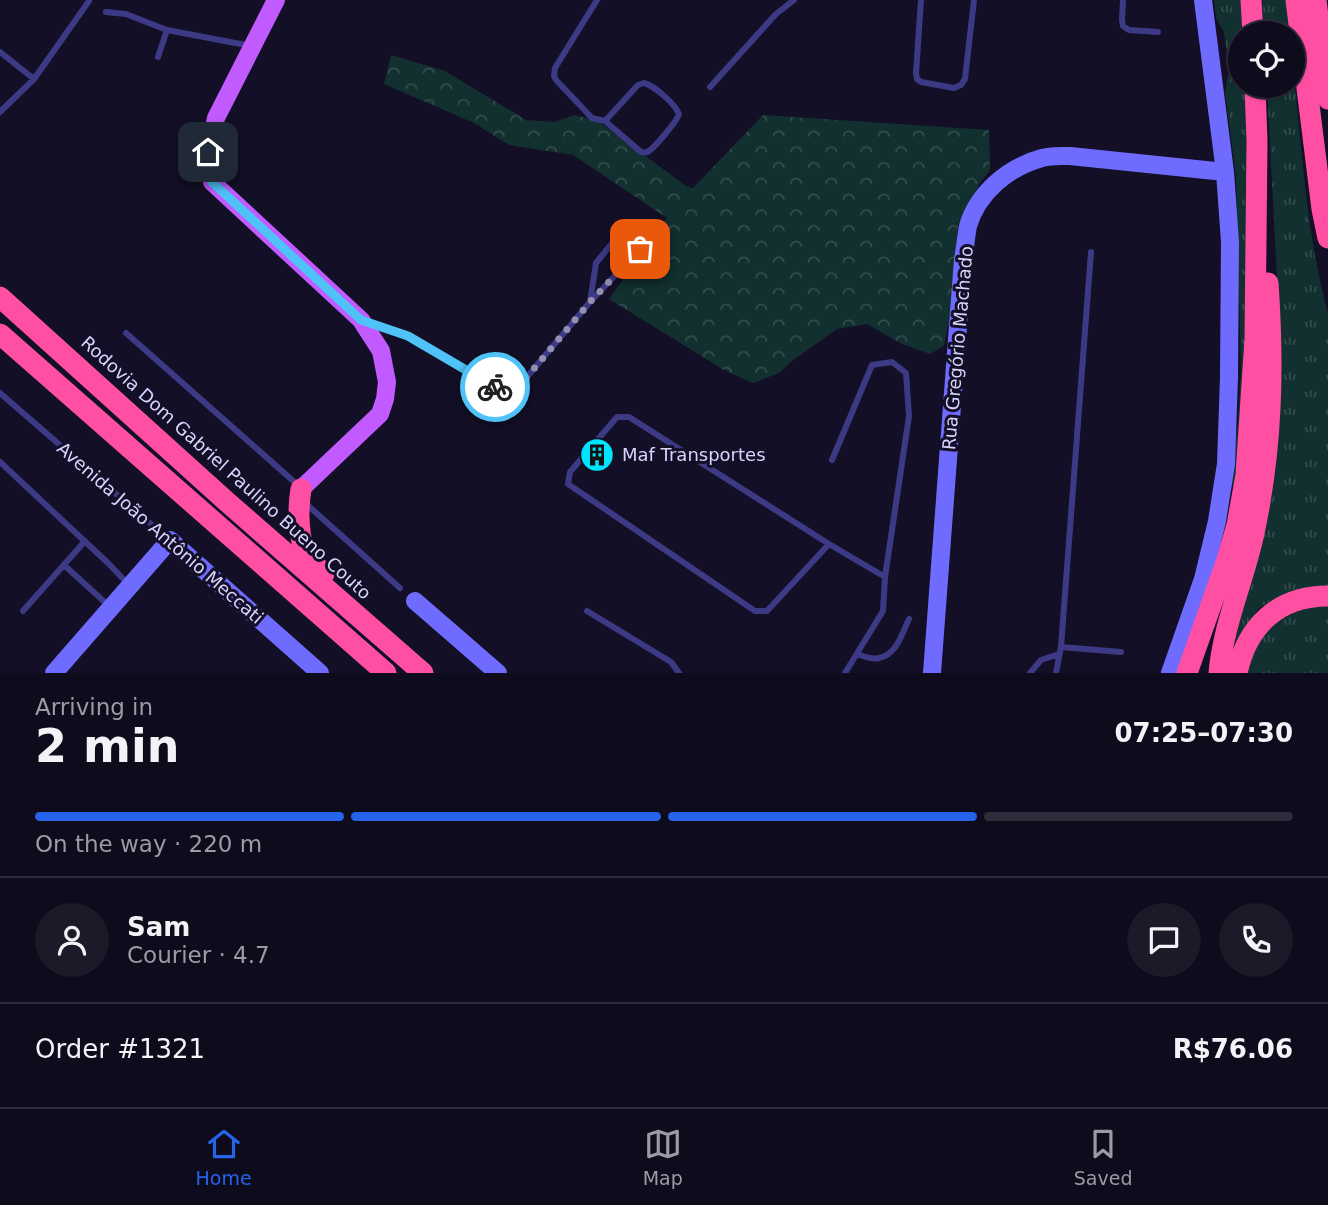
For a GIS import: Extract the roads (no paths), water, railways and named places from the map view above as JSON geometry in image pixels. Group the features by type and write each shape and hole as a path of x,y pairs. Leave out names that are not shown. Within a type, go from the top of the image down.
{"highway":[{"path":"1251,0 1252,21"},
{"path":"1296,0 1328,238"},
{"path":"1319,0 1328,35"},
{"path":"1319,0 1328,99"},
{"path":"1219,673 1222,644 1255,530 1271,412 1272,336 1255,98"},
{"path":"1187,673 1227,560 1237,525 1246,475 1255,339 1257,141"},
{"name":"Rodovia Dom Gabriel Paulino Bueno Couto","path":"0,297 226,501 423,673"},
{"path":"0,334 386,673"},
{"path":"300,494 300,533 307,556 390,644"},
{"path":"1237,673 1249,637 1259,624 1288,603 1303,598 1328,596"}],"main road":[{"path":"276,0 216,118 208,152 212,182 361,320 381,351 387,382 380,414 300,494"},
{"path":"1170,673 1203,579 1217,521 1226,464 1230,242 1203,0"},
{"name":"Rua Gregório Machado","path":"932,673 963,259 969,226 977,205 989,189 1006,175 1045,157 1070,156 1224,172"},
{"path":"60,671 170,540"},
{"name":"Avenida João Antônio Meccati","path":"170,540 320,673"},
{"path":"415,601 498,673"}],"lane":[{"path":"597,0 555,68 556,80 592,118 605,121 644,153 677,121 679,114 651,85 644,83 638,85 605,121"},
{"path":"710,87 776,13 794,0"},
{"path":"921,0 917,79 954,88 961,85 965,79 974,0"},
{"path":"1124,0 1124,26 1129,30 1158,32"},
{"path":"0,112 34,79 89,1"},
{"path":"106,12 126,14 167,30 253,47"},
{"path":"158,57 167,30"},
{"path":"0,52 34,79"},
{"path":"361,320 408,336 501,390 516,390 590,302 640,249 641,241 626,230 622,231 596,263 590,302"},
{"path":"1056,673 1091,253"},
{"path":"126,333 400,588"},
{"path":"832,460 872,365 892,362 906,373 909,416 885,577 883,611 845,673"},
{"name":"Avenida João Antônio Meccati","path":"0,393 170,540"},
{"path":"830,544 767,611 754,611 568,484 570,472 617,417 629,417 885,577"},
{"path":"0,462 129,586"},
{"path":"23,611 85,541"},
{"path":"64,565 111,607"},
{"path":"587,611 671,662 679,673"},
{"path":"857,654 877,659 888,655 895,649 909,619"},
{"path":"1030,673 1041,660 1060,650 1121,652"}],"place":[{"name":"Maf Transportes","path":"597,455"}]}
